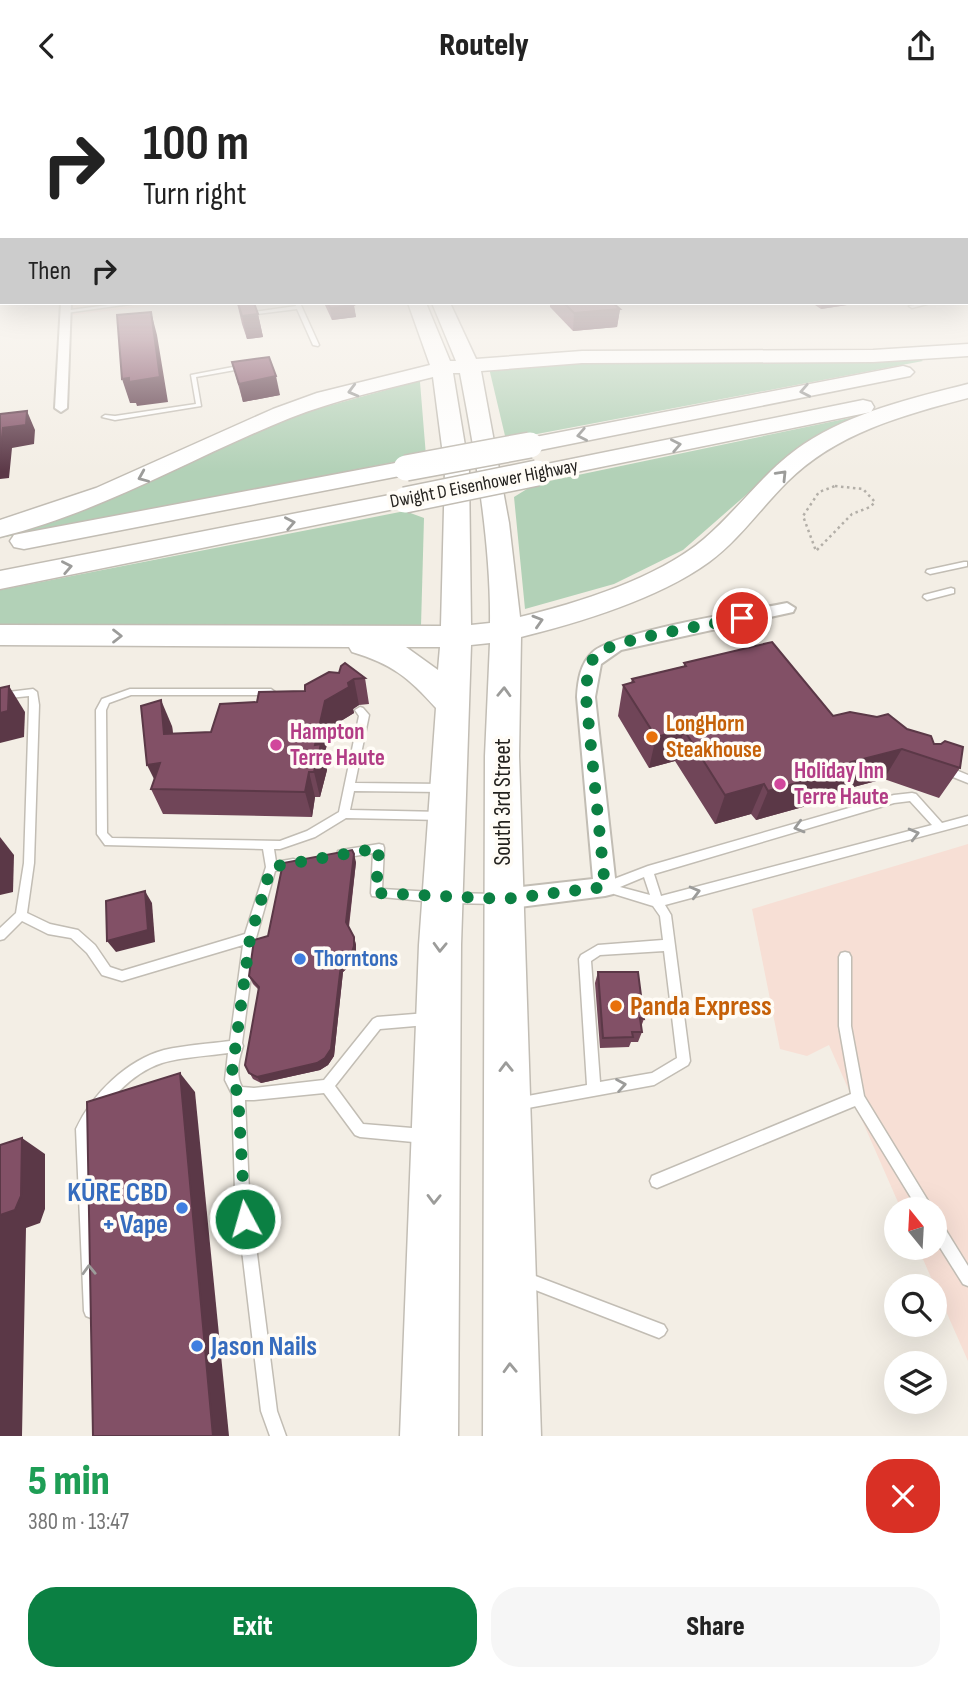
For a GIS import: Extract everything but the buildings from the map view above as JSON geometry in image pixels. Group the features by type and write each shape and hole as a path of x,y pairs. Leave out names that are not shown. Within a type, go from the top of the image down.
{"highway":[{"path":"429,1436 442,897 456,634 457,470 442,368 433,346"},
{"name":"South 3rd Street","path":"462,346 470,366 496,523 506,630 502,756 512,1436"},
{"path":"473,346 512,357 873,356 968,350"},
{"path":"0,529 106,493 292,410 325,398 442,368 582,357"},
{"name":"Dwight D Eisenhower Highway","path":"0,545 968,359"},
{"path":"0,635 326,637 506,630 629,591 683,566 720,540 793,464 836,434 886,413 968,389"},
{"name":"Dwight D Eisenhower Highway","path":"0,580 968,389"},
{"path":"326,637 394,651 421,671 452,705"}],"street":[{"path":"61,408 64,346"},
{"path":"504,899 605,887 586,697 587,673 596,655 616,645 786,608"}],"lane":[{"path":"105,417 115,418 199,405 192,376 233,369"},
{"path":"930,572 964,564"},
{"path":"927,597 951,591"},
{"path":"0,696 33,692 29,863 21,915 0,935"},
{"path":"277,692 130,692 106,701 101,709 103,834 108,842 268,846 297,841 344,814 447,802"},
{"path":"344,814 364,715 359,709"},
{"path":"938,767 968,779"},
{"path":"350,787 447,802"},
{"path":"605,887 648,871 913,793 940,827"},
{"path":"605,887 657,902 968,820"},
{"path":"268,846 271,867 250,938 231,1080 238,1093 244,1205 269,1411 278,1436"},
{"path":"325,857 379,848 376,893 504,899"},
{"path":"271,867 311,860"},
{"path":"506,1106 654,1079 684,1061 665,915 657,902 648,871"},
{"path":"21,915 48,929 74,934 91,949 106,971 122,976 250,938"},
{"path":"594,1090 585,959 598,950 669,945"},
{"path":"845,957 845,1026 858,1098 919,1197"},
{"path":"238,1093 254,1094 327,1086 377,1023 438,1019"},
{"path":"91,1325 83,1129 93,1110 115,1087 160,1058 237,1046"},
{"path":"327,1086 360,1130 436,1137"},
{"path":"657,1181 858,1098"},
{"path":"947,1245 968,1279"},
{"path":"508,1272 659,1330"}],"path":[{"path":"858,486 872,494 876,502 852,514 816,551 803,516 819,492 858,486"}],"shaded area":[{"path":"968,844 968,1361 947,1314 947,1274 930,1274 923,1260 947,1260 947,1197 896,1197 829,1045 807,1056 780,1049 752,909"}],"green space":[{"path":"917,357 923,361 506,440 489,368 639,360"},
{"path":"420,382 426,456 0,538 0,533 200,457 306,412"},
{"path":"854,417 857,420 803,445 683,550 614,584 525,609 514,497 535,484"},
{"path":"405,511 424,518 421,626 0,627 0,590"}],"place":[{"name":"LongHorn Steakhouse","path":"652,737"},
{"name":"Hampton Terre Haute","path":"276,745"},
{"name":"Holiday Inn Terre Haute","path":"780,784"},
{"name":"Thorntons","path":"300,959"},
{"name":"Panda Express","path":"616,1006"},
{"name":"KŪRE CBD + Vape","path":"182,1208"},
{"name":"Jason Nails","path":"197,1346"}],"route":[{"path":"245,1219 238,1093 231,1080 250,938 271,867 379,848 376,893 504,899 605,887 586,697 587,673 596,655 616,645 742,618"}]}
